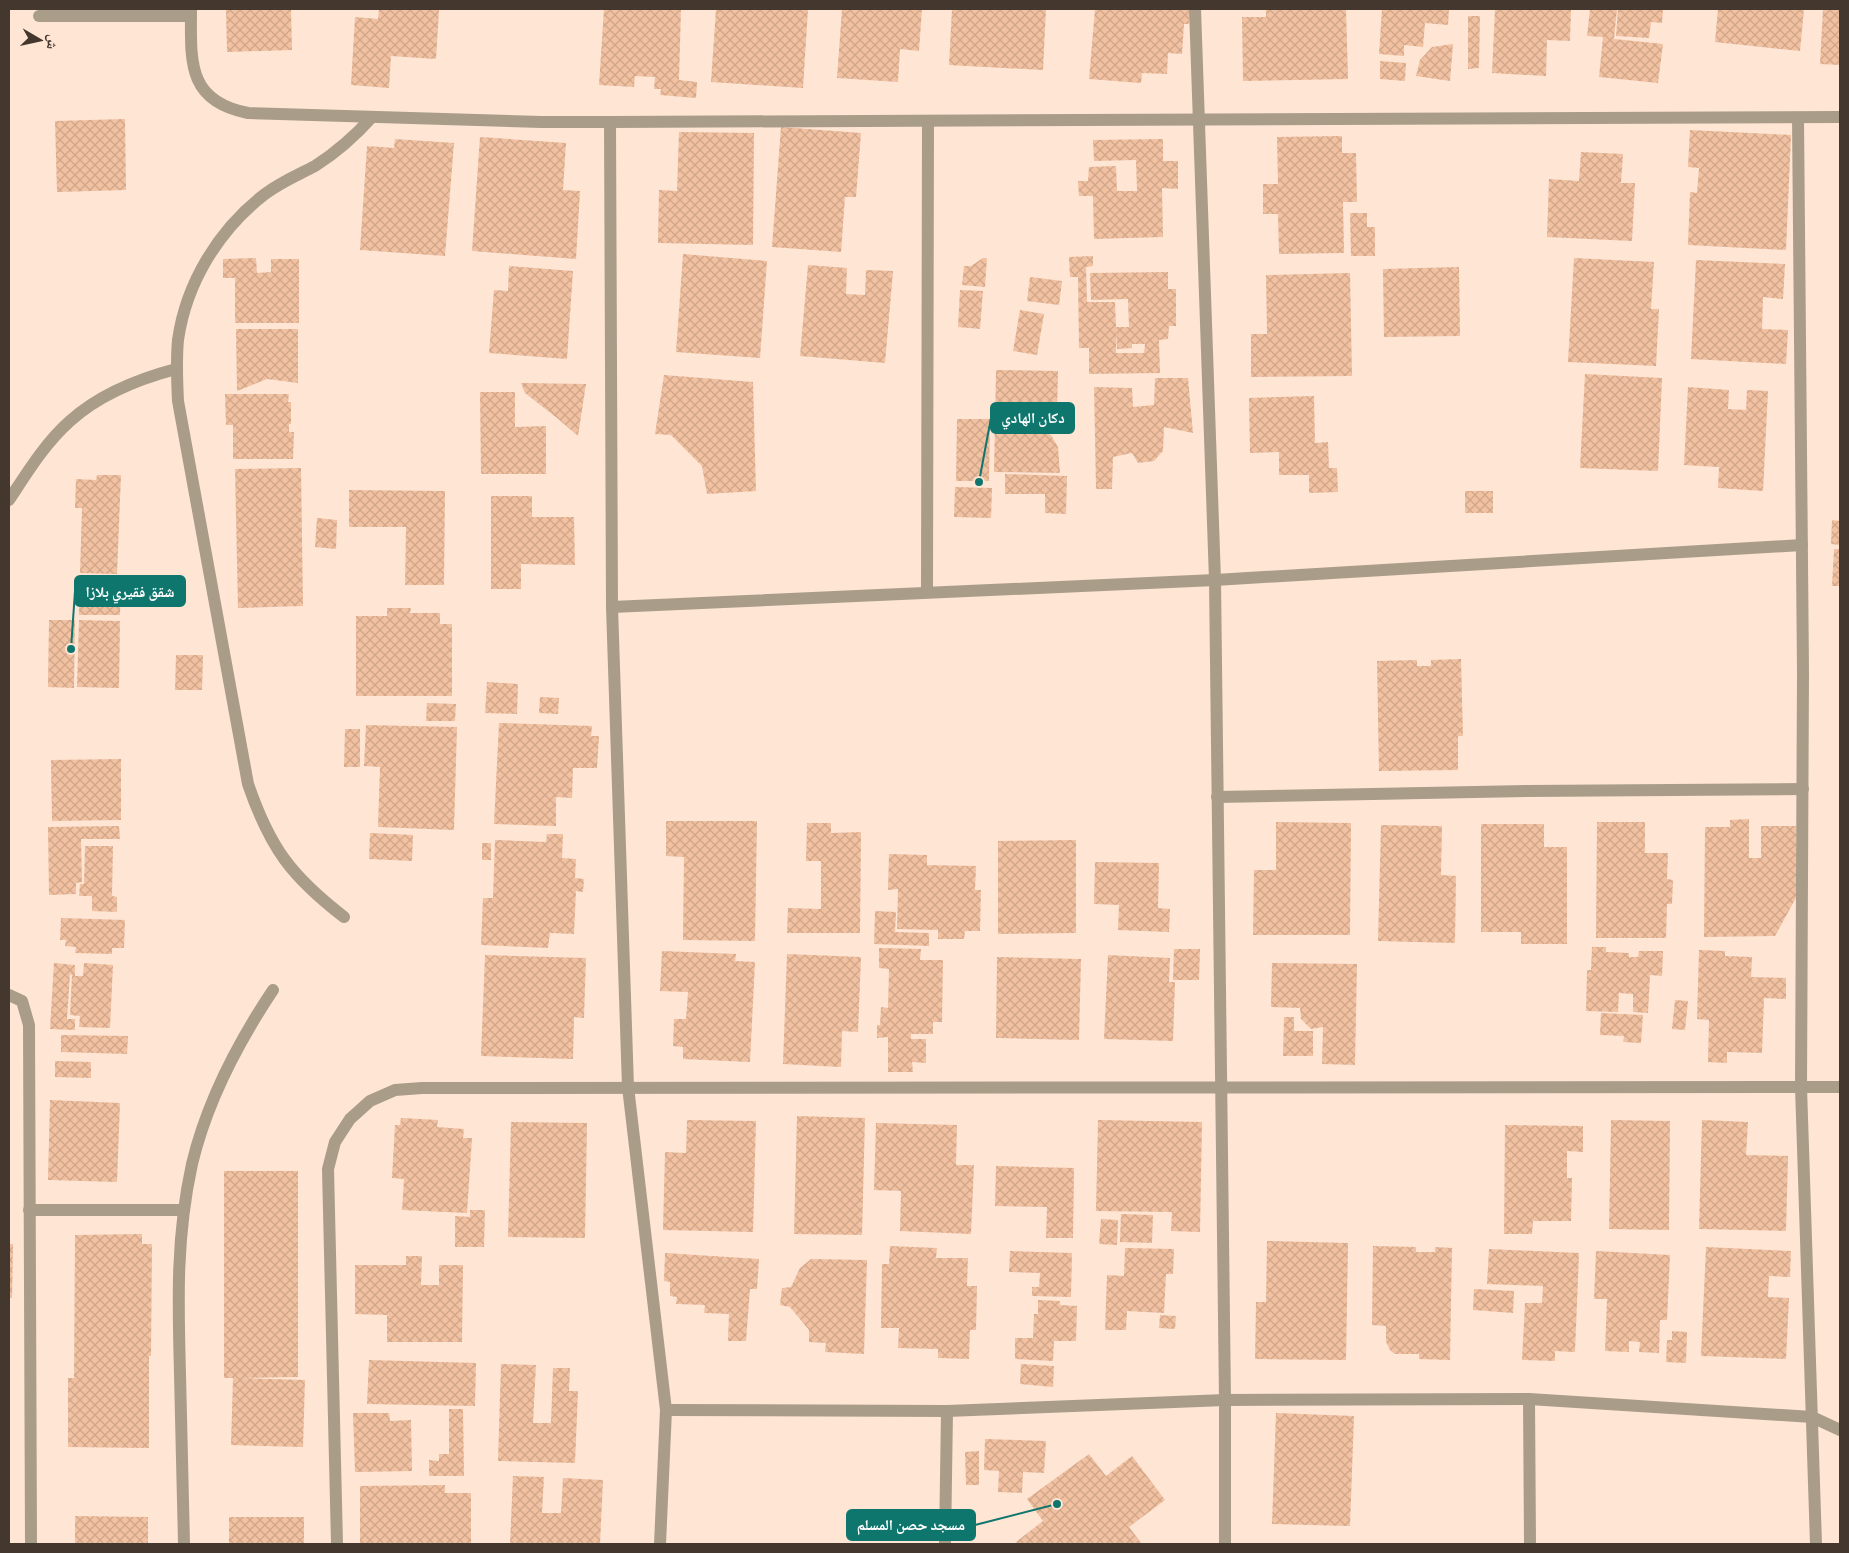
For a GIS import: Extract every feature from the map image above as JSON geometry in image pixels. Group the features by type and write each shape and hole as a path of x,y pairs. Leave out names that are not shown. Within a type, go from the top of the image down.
{"street":[{"path":"1195,9 1215,580 1225,1544"},
{"path":"39,16 191,12 191,53 194,71 202,87 214,100 230,109 248,113 610,122 1840,117"},
{"path":"344,917 317,896 293,872 269,836 258,815 248,784 178,401 176,368 178,340 194,284 207,258 224,234 243,213 265,194 335,152 355,136 372,117"},
{"path":"1798,118 1803,789 1801,1087 1816,1544"},
{"path":"927,592 928,121"},
{"path":"610,122 612,607 628,1088 666,1410 660,1544"},
{"path":"9,500 48,444 70,421 95,402 122,387 176,368"},
{"path":"612,607 1215,580 1802,545"},
{"path":"1217,797 1526,791 1803,789"},
{"path":"184,1544 178,1293 179,1251 183,1210 195,1154 206,1117 246,1030 273,990"},
{"path":"9,995 22,1001 29,1025 31,1544"},
{"path":"338,1544 328,1169 335,1142 350,1119 370,1101 394,1090 422,1088 1840,1087"},
{"path":"30,1210 183,1210"},
{"path":"666,1410 947,1412 1225,1400 1529,1399 1812,1417 1840,1430"},
{"path":"1529,1399 1530,1544"},
{"path":"945,1544 947,1412"}],"building":[{"path":"226,9 291,9 292,50 227,52"},
{"path":"379,9 439,10 436,59 391,56 389,88 351,85 355,17 378,19"},
{"path":"604,9 681,9 679,80 697,82 696,98 660,95 661,89 654,89 655,77 635,76 634,87 599,85"},
{"path":"716,9 808,9 803,88 711,82"},
{"path":"842,9 922,9 919,51 900,49 898,82 837,78"},
{"path":"952,9 1046,9 1043,70 949,65"},
{"path":"1095,9 1190,9 1189,24 1184,24 1182,54 1168,53 1167,74 1142,73 1141,83 1089,79"},
{"path":"1266,9 1346,9 1348,79 1243,81 1242,17 1266,17"},
{"path":"1382,9 1449,9 1448,25 1425,23 1423,47 1404,45 1404,56 1379,54"},
{"path":"1495,9 1571,9 1570,41 1547,40 1546,76 1492,73"},
{"path":"1590,9 1617,9 1614,39 1663,44 1658,83 1599,77 1603,37 1587,36"},
{"path":"1618,9 1663,9 1662,23 1651,22 1649,38 1616,36"},
{"path":"1718,9 1804,9 1800,51 1715,42"},
{"path":"1823,9 1840,9 1840,65 1820,64"},
{"path":"1468,16 1480,16 1479,68 1468,69"},
{"path":"1453,44 1450,81 1416,76 1420,60 1432,47"},
{"path":"1380,61 1406,63 1405,81 1380,79"},
{"path":"125,119 126,190 57,192 55,121"},
{"path":"781,127 861,133 856,197 845,197 841,252 772,247"},
{"path":"1690,130 1791,135 1786,250 1688,245 1690,192 1697,193 1699,168 1688,167"},
{"path":"679,132 754,133 753,245 658,243 659,190 677,191"},
{"path":"1342,136 1342,153 1356,153 1357,202 1343,202 1344,253 1279,254 1278,214 1263,214 1263,184 1278,184 1277,137"},
{"path":"480,137 566,143 563,190 580,191 576,259 472,251"},
{"path":"395,139 454,143 445,256 360,250 367,146 394,148"},
{"path":"1163,139 1163,161 1178,161 1178,189 1162,188 1163,237 1094,239 1093,196 1079,196 1078,181 1088,181 1089,167 1116,166 1117,191 1137,191 1136,160 1094,161 1093,140"},
{"path":"1581,152 1623,154 1621,183 1635,183 1632,241 1547,237 1549,179 1579,181"},
{"path":"1350,213 1367,213 1367,227 1375,227 1375,256 1351,256"},
{"path":"683,254 767,261 760,358 676,352"},
{"path":"1093,256 1093,266 1086,267 1087,302 1115,302 1116,327 1129,327 1128,299 1091,300 1090,273 1168,272 1168,289 1176,289 1176,326 1169,326 1168,339 1159,340 1160,373 1089,374 1089,348 1079,348 1078,277 1070,277 1069,257","holes":["1116,331 1117,349 1132,348 1132,344 1145,344 1144,353 1116,353"]},
{"path":"256,258 257,273 271,272 271,259 299,259 299,323 235,323 235,278 223,278 223,259"},
{"path":"983,258 987,258 985,287 962,285 964,266 971,266"},
{"path":"1574,258 1654,262 1651,309 1659,309 1656,366 1568,362"},
{"path":"1696,260 1785,264 1783,299 1763,297 1762,329 1788,330 1786,364 1691,359"},
{"path":"808,265 847,268 846,294 865,295 866,270 893,271 885,363 800,356"},
{"path":"509,266 573,271 567,359 489,353 494,290 508,291"},
{"path":"1459,267 1460,336 1384,337 1383,269"},
{"path":"1350,273 1352,376 1251,377 1251,334 1267,334 1266,275"},
{"path":"1030,277 1062,281 1059,305 1027,301"},
{"path":"960,290 983,291 980,329 958,327"},
{"path":"1020,310 1044,314 1037,355 1013,351"},
{"path":"236,329 298,329 298,383 267,379 237,391"},
{"path":"996,370 1058,371 1057,413 1038,413 1031,420 1037,429 1051,435 1058,447 1060,473 994,472"},
{"path":"1585,374 1662,378 1658,471 1580,468"},
{"path":"664,375 753,382 756,491 707,494 702,466 671,435 655,434"},
{"path":"1155,378 1188,378 1193,433 1164,427 1163,451 1154,461 1138,463 1132,453 1113,457 1112,489 1096,489 1094,387 1132,388 1133,407 1154,405"},
{"path":"521,383 586,384 578,436 525,393"},
{"path":"1688,387 1729,390 1728,409 1746,410 1747,390 1768,391 1763,491 1718,488 1719,467 1684,465"},
{"path":"480,392 515,392 515,427 546,426 546,474 481,474"},
{"path":"225,394 289,394 288,402 291,402 291,424 289,424 289,432 294,432 293,459 233,459 233,425 226,425"},
{"path":"1314,396 1315,443 1328,442 1329,468 1337,468 1338,492 1309,493 1309,475 1279,475 1279,452 1250,453 1249,398"},
{"path":"957,419 990,419 989,481 956,481"},
{"path":"301,468 303,606 238,608 235,469"},
{"path":"1005,474 1067,476 1066,514 1045,513 1045,494 1005,494"},
{"path":"97,475 121,475 117,574 80,573 82,508 75,508 76,479 96,480"},
{"path":"955,487 992,488 991,518 954,517"},
{"path":"349,490 445,491 444,585 405,585 406,527 349,527"},
{"path":"1465,491 1493,491 1493,513 1465,513"},
{"path":"491,496 532,496 532,517 574,517 575,565 521,564 521,589 491,589"},
{"path":"317,518 337,520 336,549 315,547"},
{"path":"1832,520 1840,521 1840,545 1831,544"},
{"path":"1834,549 1840,549 1840,586 1832,586"},
{"path":"80,578 121,578 120,615 79,615"},
{"path":"387,608 411,608 410,613 440,613 440,624 452,624 452,696 356,696 356,616 387,616"},
{"path":"49,620 75,620 74,688 48,687"},
{"path":"79,620 120,621 119,688 77,687"},
{"path":"176,655 203,655 202,690 175,690"},
{"path":"1461,659 1463,736 1458,736 1458,770 1379,771 1377,661 1417,660 1417,666 1431,666 1431,660"},
{"path":"487,682 518,684 517,714 485,713"},
{"path":"540,697 559,698 558,714 539,713"},
{"path":"427,703 456,704 455,721 426,721"},
{"path":"499,723 592,726 591,736 599,736 597,768 573,768 572,798 556,797 556,826 494,824"},
{"path":"366,725 457,727 454,830 378,827 380,767 364,766"},
{"path":"345,729 360,729 360,767 344,767"},
{"path":"121,759 121,820 52,821 51,760"},
{"path":"1749,819 1749,858 1761,858 1761,826 1796,826 1797,896 1775,936 1704,937 1705,827 1730,827 1730,820"},
{"path":"666,821 757,821 755,941 683,940 684,857 666,856"},
{"path":"1276,822 1351,823 1350,935 1253,935 1254,870 1276,870"},
{"path":"1597,822 1645,822 1645,853 1668,853 1667,879 1673,880 1672,904 1667,904 1666,938 1596,938"},
{"path":"807,823 831,823 831,833 861,832 860,933 787,933 788,908 821,909 821,861 806,861"},
{"path":"1481,824 1544,824 1544,847 1567,847 1567,944 1521,944 1521,932 1481,932"},
{"path":"1381,825 1442,826 1441,875 1456,876 1455,943 1378,941"},
{"path":"119,826 120,839 81,839 82,882 76,883 76,894 49,895 48,827"},
{"path":"370,833 413,835 412,861 369,859"},
{"path":"547,834 563,834 562,858 576,859 575,878 584,879 583,892 576,891 574,934 550,933 548,948 481,945 483,898 493,898 495,840 546,842"},
{"path":"1076,840 1076,933 998,934 998,841"},
{"path":"482,843 491,843 491,860 482,860"},
{"path":"85,846 113,846 112,896 117,897 117,912 92,911 92,896 79,896 80,884 84,884"},
{"path":"889,854 927,855 927,865 976,866 975,890 981,890 980,931 965,931 964,939 938,939 938,930 897,929 898,889 888,890"},
{"path":"1095,862 1159,863 1158,908 1170,909 1169,932 1118,930 1119,905 1094,904"},
{"path":"875,911 896,912 895,932 929,933 929,946 874,944"},
{"path":"61,918 125,920 124,948 112,948 112,954 75,953 76,947 65,946 66,940 60,940"},
{"path":"1592,947 1606,947 1606,952 1629,953 1629,957 1638,957 1639,951 1663,951 1662,976 1650,975 1648,1013 1633,1012 1633,994 1619,993 1618,1012 1586,1011 1587,970 1591,970"},
{"path":"879,948 921,949 920,960 943,960 942,1022 933,1022 933,1034 911,1034 911,1039 926,1039 926,1063 912,1062 913,1072 888,1072 888,1037 877,1038 877,1025 880,1025 881,1007 888,1008 889,969 879,968"},
{"path":"1174,949 1200,949 1199,980 1173,980"},
{"path":"1699,950 1725,951 1725,956 1752,957 1751,977 1786,978 1786,999 1764,998 1762,1053 1727,1052 1727,1063 1708,1062 1709,1020 1697,1019"},
{"path":"662,951 736,954 735,961 755,962 750,1062 683,1059 683,1047 673,1046 674,1019 686,1019 688,992 660,991"},
{"path":"787,954 861,957 858,1032 842,1031 841,1067 783,1064"},
{"path":"485,955 586,958 584,1018 574,1017 573,1059 481,1056"},
{"path":"1108,955 1170,958 1169,982 1175,982 1173,1041 1104,1039"},
{"path":"997,957 1081,959 1079,1040 996,1038"},
{"path":"54,963 75,965 75,976 83,976 84,963 113,965 110,1028 79,1027 80,1016 70,1015 72,975 70,974 67,1019 75,1019 75,1030 50,1029"},
{"path":"1272,963 1357,964 1355,1065 1322,1064 1323,1027 1311,1029 1301,1019 1300,1008 1271,1007"},
{"path":"1675,1000 1688,1001 1685,1030 1672,1029"},
{"path":"1601,1013 1643,1015 1641,1043 1623,1042 1624,1036 1600,1035"},
{"path":"1284,1017 1294,1017 1294,1031 1313,1031 1313,1056 1283,1056"},
{"path":"61,1035 128,1036 127,1054 61,1052"},
{"path":"55,1061 91,1062 91,1078 55,1077"},
{"path":"50,1100 120,1103 117,1182 48,1180"},
{"path":"797,1116 865,1118 862,1235 794,1234"},
{"path":"401,1118 438,1120 437,1127 464,1129 463,1138 472,1138 467,1213 402,1210 404,1179 392,1178 395,1125 400,1125"},
{"path":"687,1120 756,1121 753,1232 663,1230 665,1152 686,1153"},
{"path":"1098,1120 1202,1122 1200,1232 1171,1231 1172,1212 1096,1211"},
{"path":"1611,1120 1670,1121 1669,1230 1609,1229"},
{"path":"1702,1120 1748,1122 1746,1155 1788,1156 1786,1231 1699,1229"},
{"path":"511,1122 587,1123 585,1238 508,1237"},
{"path":"876,1123 957,1125 956,1165 974,1165 971,1234 900,1231 901,1191 874,1190"},
{"path":"1505,1125 1583,1126 1583,1152 1567,1151 1567,1178 1572,1178 1571,1221 1533,1221 1532,1234 1504,1234"},
{"path":"996,1166 1074,1168 1073,1238 1046,1238 1047,1207 995,1206"},
{"path":"224,1171 298,1171 298,1377 241,1378 305,1380 303,1447 231,1445 233,1378 224,1378"},
{"path":"470,1210 485,1210 484,1247 455,1247 455,1216 470,1217"},
{"path":"1121,1214 1153,1215 1152,1243 1120,1242"},
{"path":"1101,1219 1118,1220 1117,1245 1099,1244"},
{"path":"142,1234 142,1244 152,1244 149,1448 68,1447 68,1378 74,1378 75,1235"},
{"path":"1267,1241 1348,1243 1346,1360 1255,1359 1256,1302 1266,1302"},
{"path":"9,1244 13,1244 12,1298 9,1298"},
{"path":"890,1246 937,1248 936,1258 968,1258 967,1286 977,1286 976,1330 970,1330 969,1359 938,1358 938,1349 898,1348 899,1328 881,1328 882,1264 889,1264"},
{"path":"1373,1246 1416,1247 1416,1252 1435,1252 1435,1247 1452,1248 1450,1360 1419,1359 1419,1354 1395,1354 1390,1350 1386,1342 1386,1326 1372,1325"},
{"path":"1706,1247 1791,1251 1790,1277 1769,1276 1768,1297 1789,1298 1786,1359 1701,1356"},
{"path":"1125,1248 1174,1249 1173,1274 1166,1274 1164,1313 1127,1311 1126,1330 1105,1330 1107,1275 1124,1276"},
{"path":"1489,1249 1579,1253 1575,1352 1555,1351 1555,1361 1522,1360 1525,1303 1542,1303 1543,1286 1487,1284"},
{"path":"1010,1251 1072,1253 1071,1297 1032,1296 1032,1287 1039,1287 1040,1273 1009,1272"},
{"path":"1596,1251 1670,1255 1667,1320 1660,1320 1659,1353 1639,1352 1640,1342 1629,1341 1629,1352 1605,1351 1607,1299 1594,1299"},
{"path":"665,1253 759,1259 757,1289 750,1289 746,1341 728,1341 729,1314 704,1313 705,1305 676,1304 677,1297 670,1296 670,1282 664,1281"},
{"path":"406,1256 422,1256 421,1285 439,1285 439,1265 463,1265 462,1342 387,1342 387,1315 355,1314 355,1265 406,1265"},
{"path":"811,1259 867,1260 864,1354 825,1352 826,1343 809,1342 809,1330 790,1307 780,1305 782,1288 791,1287 800,1268"},
{"path":"1474,1289 1514,1291 1513,1313 1473,1310"},
{"path":"1038,1300 1060,1301 1060,1305 1077,1306 1076,1341 1054,1341 1053,1361 1015,1359 1015,1338 1033,1338 1034,1314 1038,1314"},
{"path":"1160,1315 1176,1316 1175,1329 1159,1328"},
{"path":"1672,1331 1687,1332 1686,1363 1666,1362 1667,1340 1672,1340"},
{"path":"369,1360 476,1363 475,1406 367,1404"},
{"path":"501,1364 536,1365 533,1423 551,1423 553,1368 570,1368 569,1391 578,1391 575,1463 498,1461"},
{"path":"1021,1364 1054,1366 1053,1387 1020,1384"},
{"path":"449,1409 463,1409 464,1476 429,1476 429,1460 439,1461 439,1454 449,1454"},
{"path":"353,1413 389,1413 390,1421 411,1420 412,1471 355,1472"},
{"path":"1276,1413 1354,1416 1350,1526 1272,1524"},
{"path":"985,1439 1046,1441 1044,1473 1023,1472 1022,1493 998,1492 999,1471 984,1470"},
{"path":"979,1451 979,1485 966,1485 965,1452"},
{"path":"1089,1454 1106,1476 1132,1456 1165,1500 1129,1527 1142,1544 1018,1544 1016,1542 1043,1521 1027,1499"},
{"path":"513,1476 544,1477 542,1513 561,1513 563,1478 603,1480 600,1544 510,1544"},
{"path":"445,1485 445,1493 471,1493 471,1544 360,1544 360,1486"},
{"path":"75,1516 148,1517 148,1544 75,1544"},
{"path":"229,1517 304,1517 304,1544 229,1544"}],"place":[{"name":"دكان الهادي","path":"979,482"},
{"name":"شقق فقيري بلازا","path":"71,649"},
{"name":"مسجد حصن المسلم","path":"1057,1504"}]}
